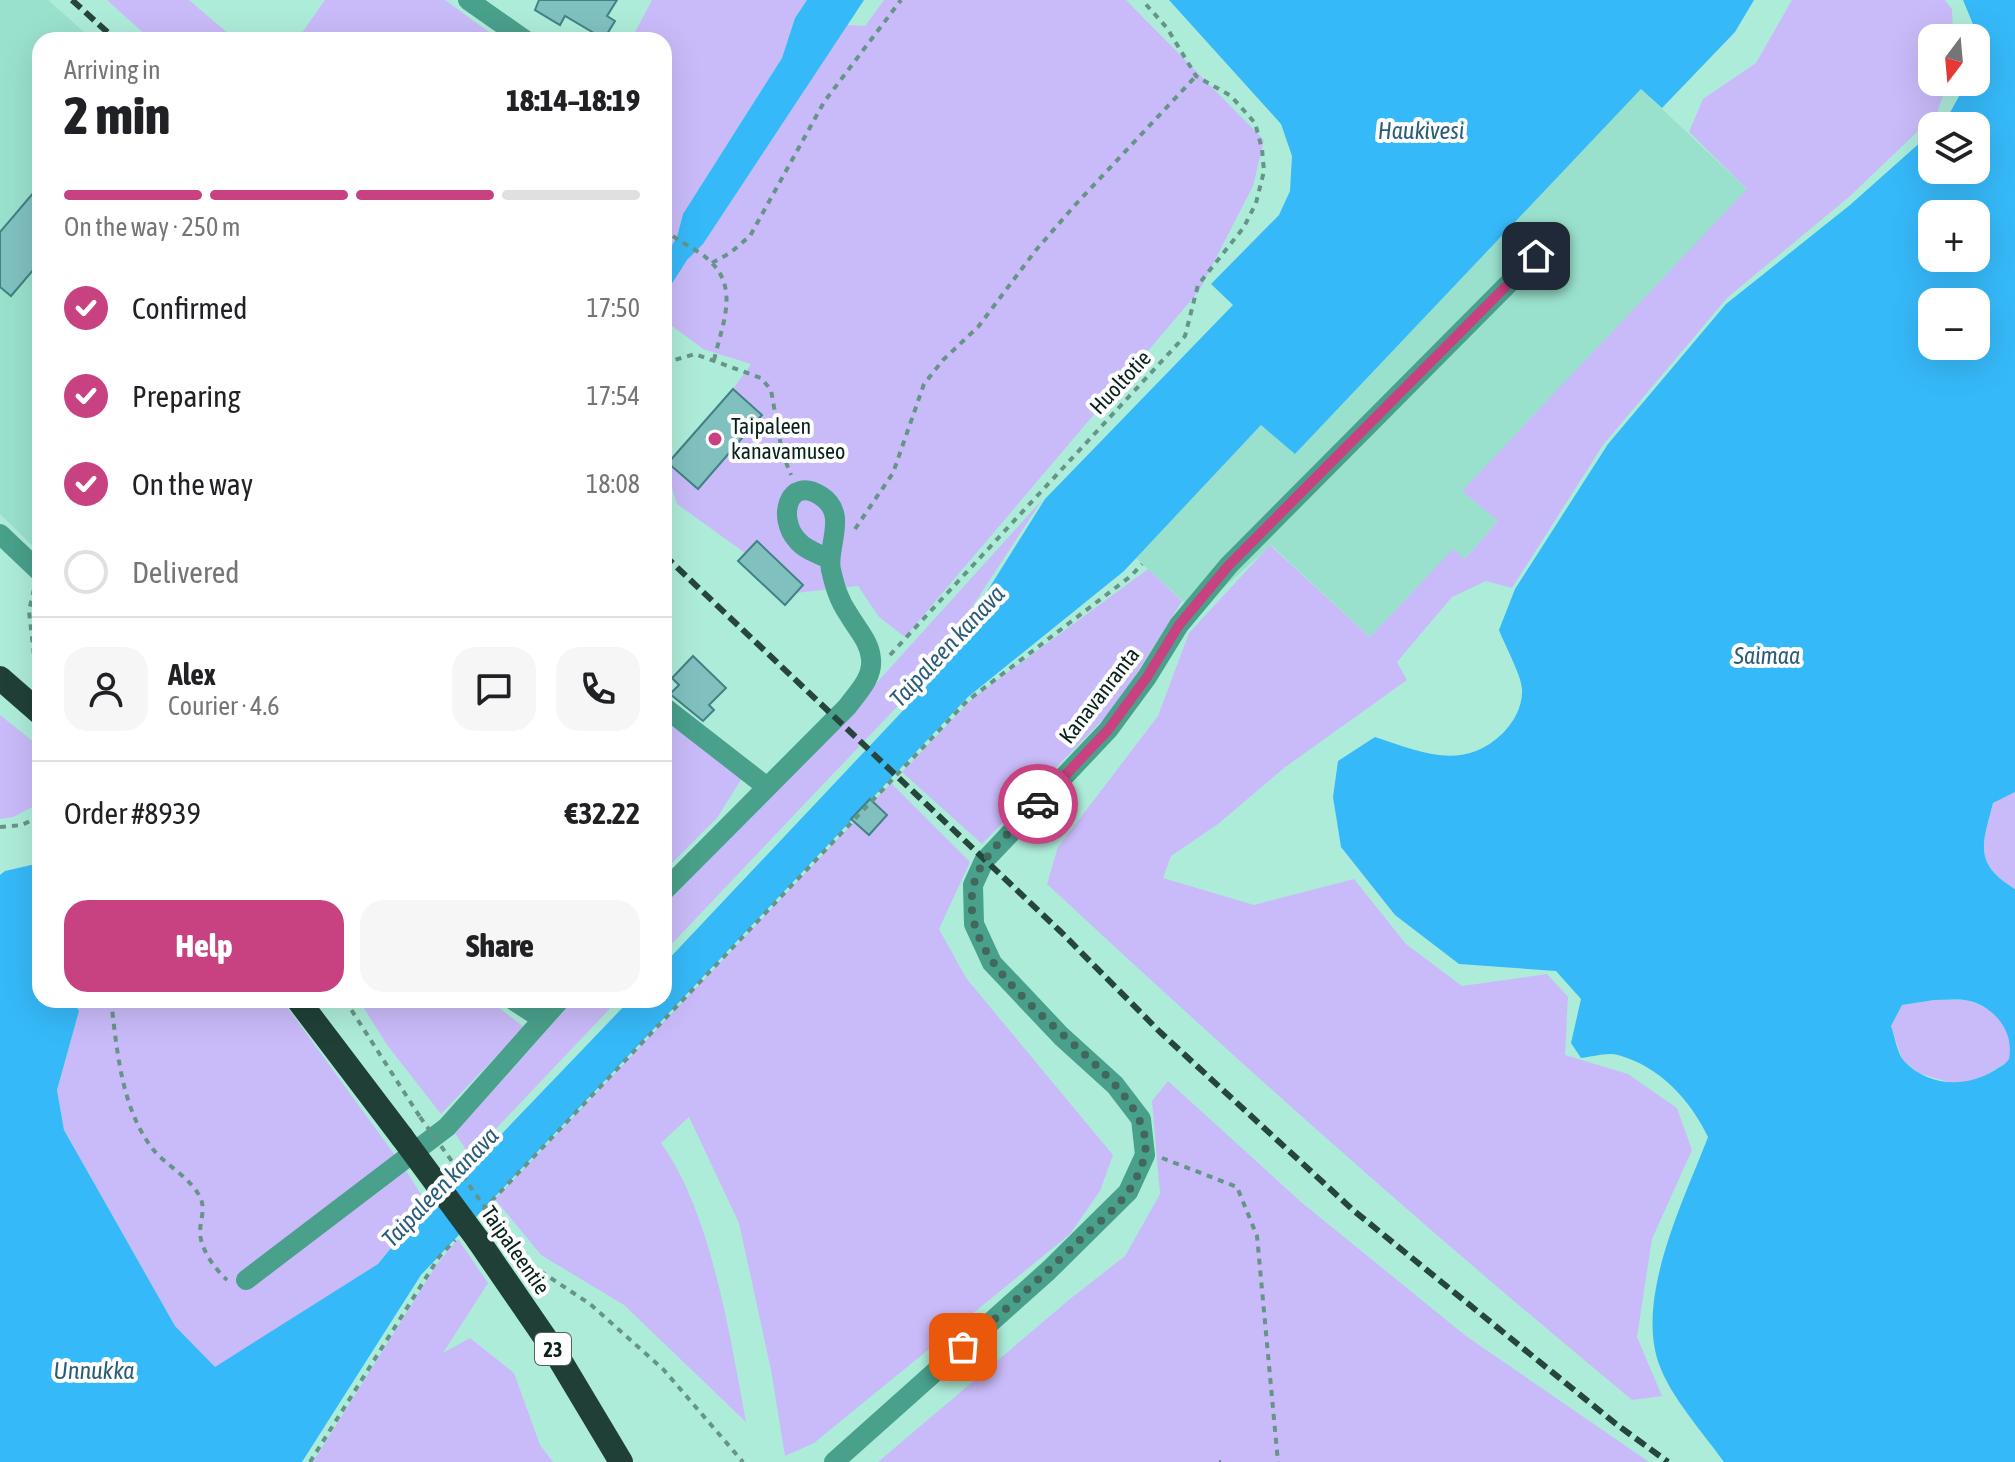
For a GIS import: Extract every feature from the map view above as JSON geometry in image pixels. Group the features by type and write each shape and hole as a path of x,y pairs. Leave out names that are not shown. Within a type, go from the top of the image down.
{"highway":[{"path":"0,678 32,706"},
{"name":"Taipaleentie","path":"304,1008 402,1137 469,1237 557,1355 621,1462"}],"street":[{"path":"468,0 514,32"},
{"name":"Kanavanranta","path":"834,1462 1048,1271 1108,1212 1128,1192 1145,1155 1141,1119 1115,1085 1061,1036 992,963 974,924 973,885 984,861 1108,730 1147,677 1179,625 1229,565 1536,256"},
{"path":"672,883 847,707 867,681 871,659 865,640 836,592 829,559 837,522 824,497 812,491 797,493 789,498 786,506 791,530 797,541 829,559"},
{"path":"0,534 32,572"},
{"path":"672,713 767,787"},
{"path":"525,1008 542,1019"},
{"path":"246,1280 447,1127 552,1008"}],"path":[{"path":"712,263 750,236 824,102 901,0"},
{"path":"855,530 893,473 924,384 943,360 978,327 1066,215 1196,76 1167,28 1142,0"},
{"name":"Huoltotie","path":"867,681 1000,533 1185,336 1198,285 1244,227 1256,203 1264,171 1255,123 1231,96 1196,76"},
{"path":"672,236 712,263 721,272 728,291 714,360"},
{"path":"672,361 695,354 761,378 771,390 782,452 797,493"},
{"path":"481,1213 967,701 1131,576 1142,564"},
{"path":"32,594 29,611 32,638"},
{"path":"0,827 22,825 32,820"},
{"path":"112,1008 126,1093 138,1130 161,1159 200,1197 204,1212 200,1231 202,1247 222,1275 230,1282 246,1280"},
{"path":"350,1008 420,1117 528,1263 590,1304 663,1369 743,1462"},
{"path":"1156,1155 1237,1187 1257,1236 1278,1462"},
{"path":"310,1462 439,1257 469,1237"}],"shaded area":[{"path":"0,0 48,0 84,32 32,32 32,545 0,514"},
{"path":"107,0 189,0 227,32 142,32"},
{"path":"325,0 445,0 489,32 303,32"},
{"path":"652,0 807,0 795,18 782,58 683,214 672,245 672,32 635,32"},
{"path":"884,0 1126,0 1264,140 1253,186 1199,291 905,637 879,617 858,586 796,593 803,585 757,542 745,553 677,504 672,488 672,466 698,488 762,415 733,389 751,364 703,349 672,326 674,278 703,244 847,25 865,26"},
{"path":"1792,0 1945,0 1952,9 1953,24 1918,24 1918,96 1943,96 1937,112 1918,112 1918,131 1849,197 1727,298 1603,445 1512,588 1486,581 1452,597 1397,662 1407,680 1284,768 1218,824 1171,856 1163,878 1254,905 1354,879 1406,944 1462,986 1547,974 1568,997 1565,1055 1628,1074 1677,1108 1692,1150 1652,1239 1637,1337 1662,1396 1632,1400 1335,1146 1047,884 1058,847 1158,716 1189,633 1270,545 1373,640 1370,637 1453,549 1465,559 1498,521 1462,491 1747,189 1689,132 1703,99 1756,63"},
{"path":"1641,89 1748,190 1463,491 1498,521 1464,560 1453,550 1370,637 1271,545 1196,613 1136,558 1261,425 1296,453"},
{"path":"1042,500 929,673 672,944 672,898 851,711"},
{"path":"1148,569 1182,601 1118,704 982,844 902,772 973,698"},
{"path":"0,715 32,741 32,807 13,817 0,819"},
{"path":"672,727 709,749 742,778 717,818 672,863"},
{"path":"891,783 970,862 939,929 966,978 1113,1155 1100,1191 1070,1234 814,1443 785,1456 771,1370 739,1223 689,1117 661,1143 679,1172 706,1240 726,1315 746,1422 624,1305 541,1255 495,1199"},
{"path":"2015,792 2015,889 1992,870 1984,851 1984,841 1993,803"},
{"path":"1934,1000 1966,1000 1997,1011 2012,1031 2014,1046 2009,1061 1986,1075 1958,1085 1918,1073 1902,1059 1891,1026 1902,1005"},
{"path":"77,1008 288,1008 427,1204 378,1264 215,1368 175,1326 64,1130 57,1090 79,1011"},
{"path":"364,1008 499,1008 524,1027 441,1114 387,1045"},
{"path":"567,1008 610,1008 470,1156 455,1133"},
{"path":"1168,1081 1301,1202 1466,1336 1649,1462 878,1462 1125,1256 1160,1194 1152,1101"},
{"path":"458,1239 488,1283 443,1353 470,1338 514,1373 540,1445 553,1462 313,1462 437,1264"}],"water":[{"path":"807,0 864,0 703,244 687,260 672,283 672,245 683,214 782,58 795,18"},
{"path":"1169,0 1754,0 1735,32 1662,108 1641,89 1295,454 1261,425 1124,571 968,697 421,1275 302,1462 0,1462 0,875 32,865 32,1008 77,1008 79,1011 57,1090 64,1130 175,1326 215,1367 378,1264 427,1204 468,1169 622,1008 672,1008 672,956 931,681 1045,499 1233,305 1211,284 1279,215 1290,191 1292,156 1281,124"},
{"name":"Saimaa","path":"1963,0 2015,0 2015,792 1993,803 1984,851 1992,870 2015,889 2015,1462 1724,1462 1671,1389 1659,1364 1653,1338 1653,1309 1666,1249 1708,1137 1701,1123 1683,1098 1648,1068 1614,1054 1581,1058 1571,1043 1581,999 1556,971 1459,964 1395,915 1341,847 1333,797 1338,761 1375,737 1425,753 1457,755 1488,745 1507,729 1519,707 1522,689 1499,630 1515,589 1608,444 1726,304 1850,205 1918,144 1918,184 1990,184 1990,112 1950,112 1959,96 1990,96 1990,24 1973,24","holes":["1934,1000 1975,1002 1992,1013 2005,1028 2009,1059 1984,1076 1960,1082 1936,1080 1914,1070 1900,1054 1891,1026 1902,1005"]}],"building":[{"path":"539,0 617,0 607,16 615,21 608,32 592,32 565,16 560,25 535,10"},
{"path":"32,194 32,271 11,296 0,287 0,232"},
{"name":"Taipaleen kanavamuseo","path":"733,389 762,415 698,489 672,466 672,458"},
{"path":"757,541 803,585 785,605 738,561"},
{"path":"693,656 726,688 709,705 714,710 703,721 672,696 679,685 672,678"},
{"path":"870,799 887,815 869,835 851,819"}],"railway":[{"path":"72,0 107,32"},
{"path":"672,563 1061,932 1160,1032 1353,1210 1616,1424 1668,1462"}],"way so far":[{"path":"963,1347 1048,1271 1128,1192 1145,1155 1141,1119 1115,1085 1061,1036 992,963 974,924 973,885 984,861 1038,804"}],"place":[{"name":"Taipaleen kanavamuseo","path":"715,439"}],"route":[{"path":"1038,804 1108,730 1147,677 1179,625 1229,565 1536,256"}],"water label":[{"name":"Haukivesi","path":"1421,130"},
{"name":"Taipaleen kanava","path":"947,646"},
{"name":"Taipaleen kanava","path":"440,1187"},
{"name":"Unnukka","path":"94,1370"}]}
